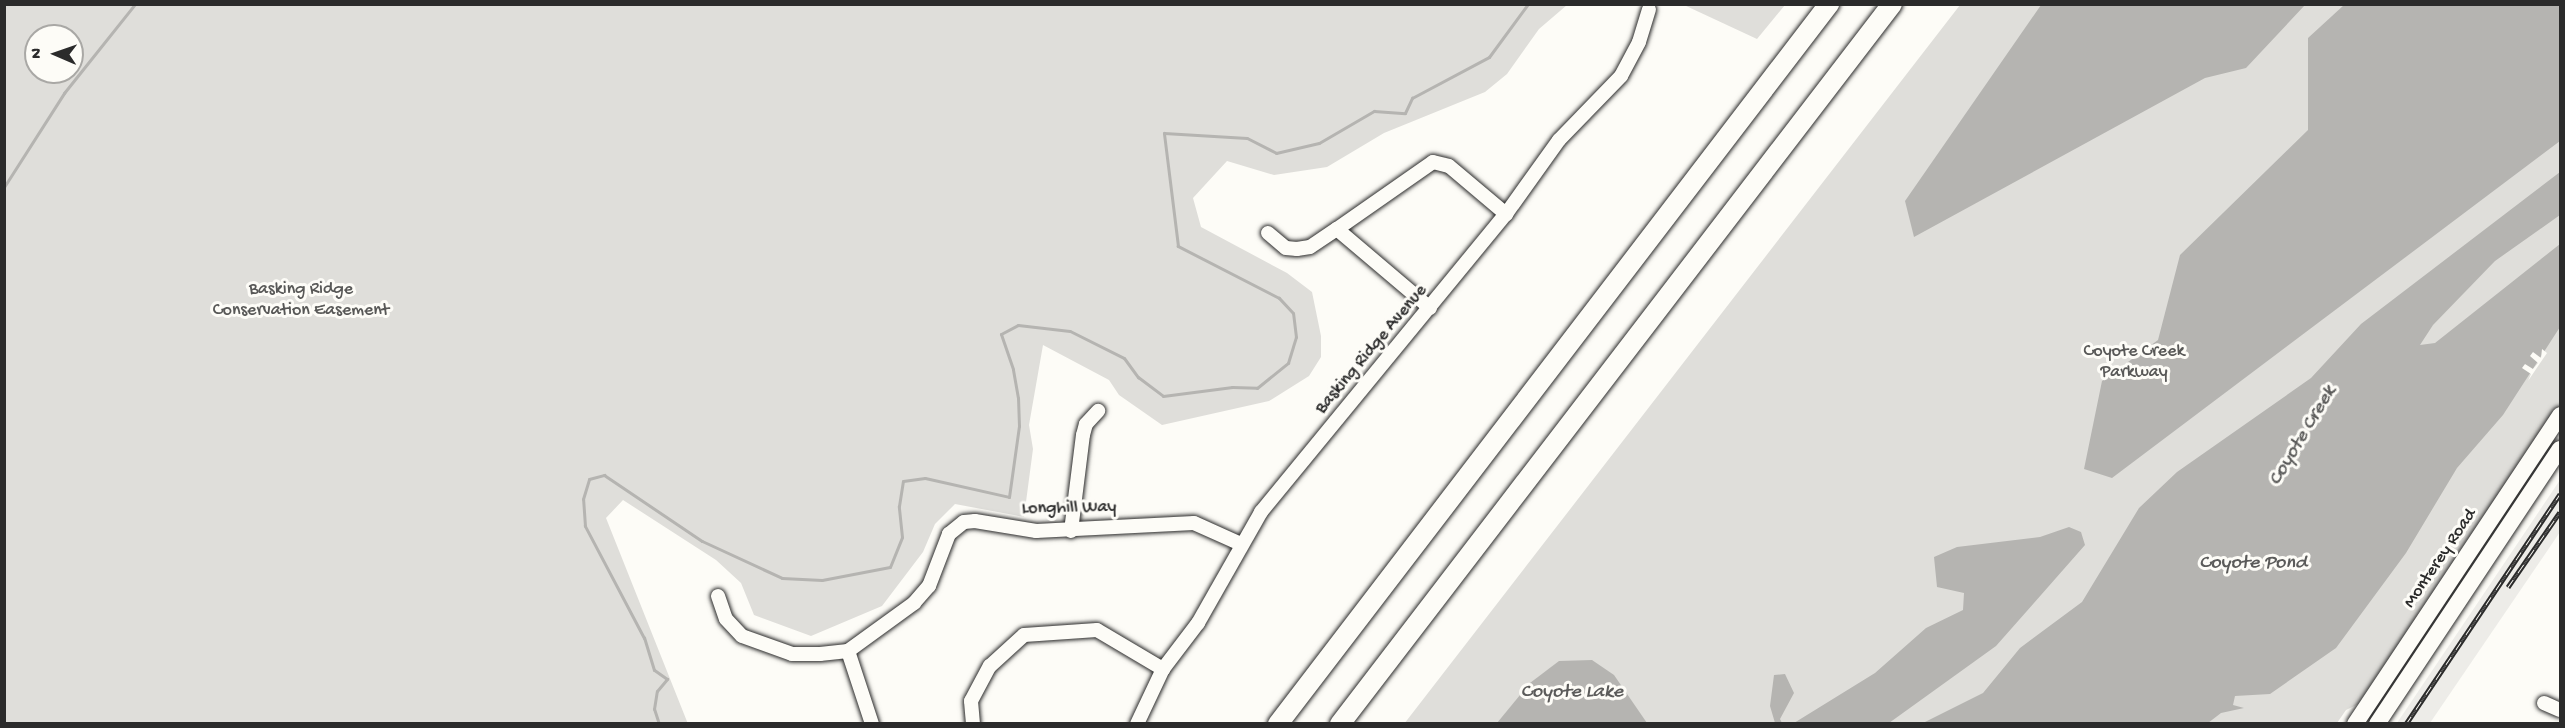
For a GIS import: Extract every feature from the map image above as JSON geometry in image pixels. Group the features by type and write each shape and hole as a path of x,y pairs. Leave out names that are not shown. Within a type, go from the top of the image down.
{"highway":[{"path":"1278,723 1829,4"},
{"path":"1340,723 1892,4"}],"main road":[{"name":"Monterey Road","path":"2355,723 2560,415"},
{"name":"Monterey Road","path":"2377,723 2560,449"}],"street":[{"name":"Basking Ridge Avenue","path":"1137,723 1163,669 1198,623 1261,512 1506,214 1559,140 1621,76 1637,48 1649,10"},
{"path":"1268,233 1286,248 1310,247 1433,162 1449,166 1506,214"},
{"path":"1337,229 1430,308"},
{"path":"1071,531 1083,435 1086,424 1098,411"},
{"name":"Longhill Way","path":"848,651 914,603 929,586 950,534 964,522 1071,531 1194,523 1241,544"},
{"path":"717,596 733,628 766,648 806,655 848,651 872,723"},
{"path":"973,723 971,701 990,666 1024,635 1097,630 1163,669"},
{"path":"2544,703 2560,710"}],"shaded area":[{"path":"2560,480 2560,532 2430,723 2397,723"}],"green space":[{"name":"Basking Ridge Conservation Easement","path":"5,4 1567,5 1539,29 1507,74 1485,92 1384,133 1327,167 1274,175 1227,161 1193,198 1201,227 1287,273 1312,292 1321,336 1321,357 1309,376 1269,401 1162,425 1119,395 1109,380 1043,345 1029,425 1033,449 1024,517 955,504 935,524 923,552 882,606 811,636 754,615 741,583 716,560 623,500 606,518 688,724 5,723"},
{"path":"1684,5 1785,5 1757,39"},
{"name":"Coyote Creek Parkway","path":"1960,5 2560,5 2560,419 2369,699 2346,710 2337,723 1404,724"}],"water":[{"path":"2041,5 2305,5 2246,68 2205,78 1914,237 1905,201"},
{"path":"2344,5 2560,5 2560,141 2112,478 2084,469 2102,381 2158,340 2180,255 2308,130 2308,38"},
{"name":"Coyote Pond","path":"2560,172 2560,215 2495,261 2433,325 2420,345 2435,343 2560,244 2560,327 2503,415 2457,468 2406,553 2336,648 2270,694 2235,696 2233,705 2244,708 2221,713 2208,723 1921,724 1983,693 2020,648 2082,602 2139,508 2177,472 2311,378 2361,324"},
{"path":"2069,527 2081,532 2085,545 1996,646 1889,723 1794,723 1875,673 1926,628 1963,610 1964,593 1937,587 1934,557 1957,547 2040,537"},
{"name":"Coyote Lake","path":"1592,660 1614,675 1647,723 1497,723 1530,683 1559,661"},
{"path":"1785,674 1794,693 1780,719 1782,723 1775,723 1770,706 1774,675"}],"pier":[{"path":"2542,349 2547,353 2528,381 2531,374 2522,368 2525,364 2533,369 2538,363 2530,356 2533,352 2541,358"}],"waterway":[{"path":"4,187 64,93 135,4"},
{"path":"659,724 654,709 657,691 667,679 654,670 644,638 585,526 583,499 589,479 604,475 702,541 782,578 822,580 890,567 902,537 899,506 903,481 925,478 1009,497 1019,426 1018,398 1013,369 1001,334 1018,325 1070,331 1124,358 1138,377 1163,396 1232,387 1257,388 1288,363 1296,337 1293,313 1279,298 1178,246 1164,133 1247,138 1276,153 1319,143 1374,111 1405,113 1412,98 1489,57 1528,4"}],"railway":[{"path":"2406,724 2560,494"},
{"path":"2508,587 2560,512"}],"water label":[{"name":"Coyote Creek","path":"2303,436"}]}
